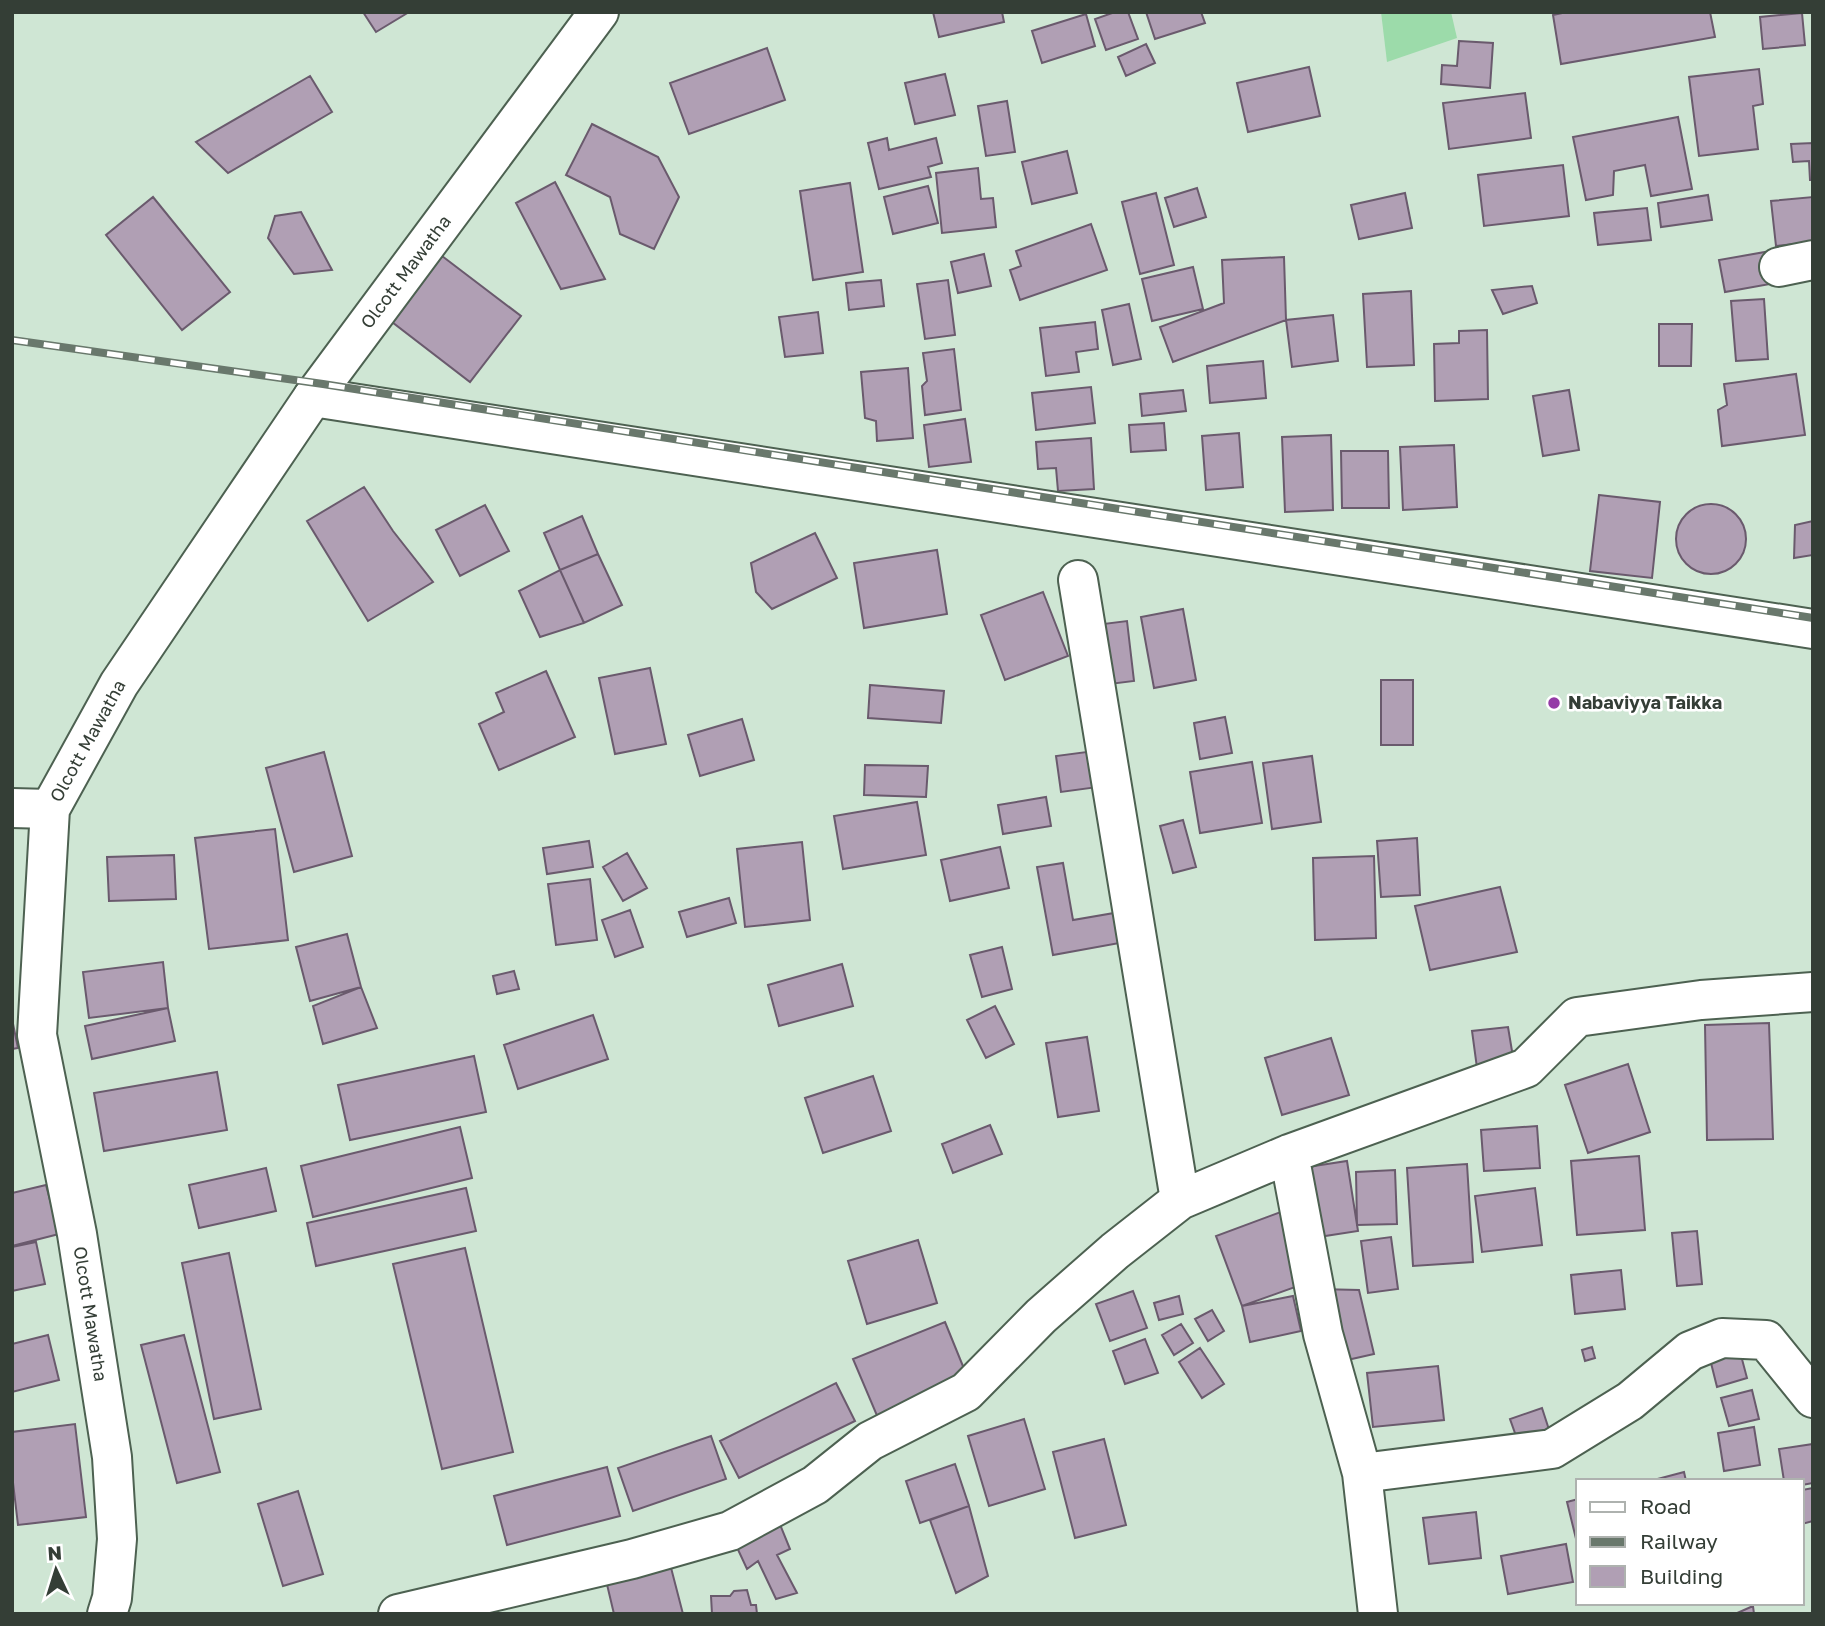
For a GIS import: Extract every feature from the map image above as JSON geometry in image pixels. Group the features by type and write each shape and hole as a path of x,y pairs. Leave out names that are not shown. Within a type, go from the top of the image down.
{"street":[{"name":"Olcott Mawatha","path":"107,1614 112,1598 117,1539 112,1457 77,1234 37,1035 50,809 119,684 313,397 599,12"},
{"path":"313,397 1813,628"},
{"path":"1078,580 1180,1200"},
{"path":"12,808 50,809"},
{"path":"398,1614 632,1559 730,1531 815,1485 870,1441 966,1392 1041,1316 1115,1251 1180,1200 1289,1154 1526,1068 1577,1017 1701,1000 1813,992"},
{"path":"1289,1154 1323,1334 1362,1473 1378,1614"},
{"path":"1362,1473 1552,1449 1630,1401 1690,1351 1722,1338 1766,1340 1813,1398"}],"green space":[{"path":"1381,12 1451,12 1457,38 1387,62"}],"building":[{"path":"363,12 409,12 376,32"},
{"path":"933,12 1002,12 1004,22 939,37"},
{"path":"1115,12 1128,12 1138,39 1106,50 1095,19"},
{"path":"1146,12 1201,12 1205,23 1155,39"},
{"path":"1567,12 1710,12 1715,37 1561,64 1553,15"},
{"path":"1802,13 1805,45 1763,49 1760,17"},
{"path":"1086,14 1095,46 1042,63 1032,31"},
{"path":"1459,41 1493,43 1490,88 1441,84 1442,65 1457,66"},
{"path":"1146,44 1155,63 1126,76 1118,57"},
{"path":"767,48 785,100 689,134 670,83"},
{"path":"1309,67 1320,116 1248,132 1237,83"},
{"path":"1759,69 1763,104 1753,106 1758,149 1699,156 1689,77"},
{"path":"945,74 955,115 915,124 905,83"},
{"path":"310,76 332,112 228,173 196,142"},
{"path":"1525,93 1531,138 1449,149 1443,103"},
{"path":"1007,101 1015,152 986,156 978,106"},
{"path":"1678,117 1692,189 1651,196 1645,165 1614,171 1613,195 1586,200 1573,137"},
{"path":"592,124 658,157 679,197 654,249 620,234 610,197 566,175"},
{"path":"887,138 889,150 936,138 942,163 928,167 931,177 879,189 868,143"},
{"path":"1813,143 1813,180 1810,180 1809,161 1793,162 1791,144"},
{"path":"1067,151 1077,193 1032,204 1022,162"},
{"path":"1563,165 1569,216 1484,226 1478,175"},
{"path":"978,168 981,199 993,198 996,227 942,233 936,173"},
{"path":"555,182 605,279 561,289 516,203"},
{"path":"850,183 863,272 813,280 800,191"},
{"path":"928,186 938,223 893,234 884,197"},
{"path":"1197,188 1206,217 1174,227 1165,198"},
{"path":"1156,193 1174,265 1140,274 1122,202"},
{"path":"1405,193 1412,228 1359,239 1351,205"},
{"path":"1708,195 1712,220 1661,227 1658,203"},
{"path":"153,197 230,292 182,330 106,235"},
{"path":"1813,197 1813,242 1776,246 1771,201"},
{"path":"1647,208 1651,240 1598,245 1594,213"},
{"path":"301,212 332,270 294,274 268,238 275,216"},
{"path":"1091,224 1107,270 1020,300 1010,270 1021,266 1016,251"},
{"path":"1765,252 1770,284 1725,292 1719,260"},
{"path":"984,254 991,286 958,293 951,262"},
{"path":"442,256 521,316 470,382 392,322"},
{"path":"1284,257 1286,320 1173,362 1160,327 1224,303 1222,260"},
{"path":"1193,267 1203,309 1152,321 1142,279"},
{"path":"881,280 884,306 849,310 846,283"},
{"path":"948,280 955,335 925,339 917,284"},
{"path":"1532,286 1537,303 1503,314 1492,290"},
{"path":"1411,291 1414,365 1367,367 1363,294"},
{"path":"1764,299 1768,359 1736,361 1731,301"},
{"path":"1129,304 1141,359 1113,365 1102,310"},
{"path":"818,312 823,353 785,357 779,317"},
{"path":"1333,315 1338,361 1292,367 1286,320"},
{"path":"1095,322 1098,349 1076,352 1079,372 1046,376 1040,328"},
{"path":"1659,324 1692,324 1691,366 1659,366"},
{"path":"1487,330 1488,399 1435,401 1434,344 1459,343 1459,331"},
{"path":"954,349 961,410 925,415 922,386 927,381 923,353"},
{"path":"1263,361 1266,398 1210,403 1207,366"},
{"path":"908,368 913,438 877,441 876,421 865,418 861,372"},
{"path":"1796,374 1805,435 1722,446 1718,410 1727,405 1724,384"},
{"path":"1091,387 1095,423 1036,430 1032,393"},
{"path":"1183,390 1186,411 1142,416 1140,394"},
{"path":"1569,390 1579,450 1543,456 1533,396"},
{"path":"965,419 971,462 929,467 924,425"},
{"path":"1164,423 1166,450 1131,452 1129,425"},
{"path":"1239,433 1243,487 1206,490 1202,436"},
{"path":"1331,435 1333,510 1285,512 1282,437"},
{"path":"1091,438 1094,489 1058,491 1056,468 1038,469 1036,442"},
{"path":"1454,445 1457,507 1403,510 1400,447"},
{"path":"1341,451 1388,451 1389,508 1342,508"},
{"path":"364,487 393,531 433,582 368,621 307,521"},
{"path":"1599,495 1660,502 1652,578 1590,571"},
{"path":"1704,504 1718,504 1731,510 1740,519 1746,539 1744,552 1736,564 1718,574 1704,574 1691,568 1682,559 1676,546 1676,532 1682,519 1691,510"},
{"path":"485,505 509,551 460,576 436,530"},
{"path":"582,516 598,554 560,570 544,533"},
{"path":"1813,521 1813,555 1794,558 1795,525"},
{"path":"815,533 837,578 772,609 756,592 751,563"},
{"path":"937,550 947,614 864,628 854,563"},
{"path":"598,554 622,605 584,623 560,570"},
{"path":"560,570 584,623 540,637 519,591"},
{"path":"1043,592 1068,656 1005,680 981,615"},
{"path":"1183,609 1196,680 1154,688 1141,617"},
{"path":"1127,621 1134,681 1102,685 1095,625"},
{"path":"650,668 666,744 615,754 599,678"},
{"path":"546,671 575,737 499,770 479,724 504,712 496,693"},
{"path":"1381,680 1413,680 1413,745 1381,745"},
{"path":"870,685 944,691 941,723 868,718"},
{"path":"1225,717 1232,753 1200,759 1194,723"},
{"path":"742,719 754,760 700,776 688,735"},
{"path":"1094,751 1098,787 1061,792 1056,756"},
{"path":"324,752 352,856 294,872 266,768"},
{"path":"1312,756 1321,822 1272,829 1263,763"},
{"path":"1252,762 1262,823 1200,833 1190,772"},
{"path":"865,765 928,766 926,797 864,795"},
{"path":"1046,797 1051,826 1003,834 998,805"},
{"path":"917,802 926,855 843,869 834,816"},
{"path":"1183,820 1196,867 1173,873 1160,826"},
{"path":"275,829 288,940 209,949 195,838"},
{"path":"1417,838 1420,895 1381,897 1377,841"},
{"path":"589,841 593,867 547,874 543,848"},
{"path":"802,842 810,920 745,927 737,849"},
{"path":"1000,847 1009,888 950,901 941,860"},
{"path":"627,853 647,888 623,901 603,867"},
{"path":"174,855 176,899 109,901 107,857"},
{"path":"1374,856 1376,938 1315,940 1313,858"},
{"path":"1063,863 1073,920 1120,912 1125,942 1053,955 1037,867"},
{"path":"590,879 597,940 556,945 548,884"},
{"path":"1500,887 1517,952 1430,970 1415,906"},
{"path":"729,898 736,923 687,937 679,912"},
{"path":"630,910 643,947 615,957 602,920"},
{"path":"347,934 361,987 310,1001 296,947"},
{"path":"1002,947 1012,989 982,997 970,955"},
{"path":"163,962 168,1008 89,1018 83,972"},
{"path":"842,964 853,1006 779,1026 768,985"},
{"path":"514,971 519,989 497,994 493,976"},
{"path":"361,987 377,1028 323,1044 313,1006"},
{"path":"995,1006 1014,1044 986,1058 967,1020"},
{"path":"168,1008 175,1041 92,1059 85,1026"},
{"path":"593,1015 608,1059 518,1089 504,1045"},
{"path":"12,1019 18,1048 12,1049"},
{"path":"1769,1023 1773,1139 1707,1140 1705,1025"},
{"path":"1508,1027 1514,1063 1477,1068 1472,1031"},
{"path":"1087,1037 1099,1111 1058,1117 1046,1043"},
{"path":"1331,1038 1349,1095 1282,1115 1265,1058"},
{"path":"474,1056 486,1112 350,1140 338,1085"},
{"path":"1628,1064 1650,1132 1588,1153 1565,1085"},
{"path":"217,1072 227,1130 104,1151 94,1093"},
{"path":"873,1076 891,1131 823,1153 805,1098"},
{"path":"990,1125 1002,1154 953,1173 942,1144"},
{"path":"1537,1126 1540,1168 1484,1171 1481,1130"},
{"path":"460,1127 472,1178 313,1217 301,1166"},
{"path":"1639,1156 1645,1230 1577,1235 1571,1161"},
{"path":"1347,1161 1358,1231 1312,1238 1301,1168"},
{"path":"1467,1164 1473,1262 1413,1266 1407,1168"},
{"path":"266,1168 276,1211 199,1228 189,1185"},
{"path":"1395,1170 1397,1224 1357,1225 1356,1172"},
{"path":"46,1185 59,1234 12,1246 12,1193"},
{"path":"466,1188 476,1231 316,1266 307,1223"},
{"path":"1535,1188 1542,1245 1482,1252 1475,1196"},
{"path":"1286,1210 1312,1281 1242,1306 1216,1236"},
{"path":"1697,1231 1702,1284 1677,1286 1672,1233"},
{"path":"1391,1237 1398,1289 1368,1293 1361,1241"},
{"path":"918,1240 937,1303 867,1324 848,1261"},
{"path":"36,1242 45,1284 12,1291 12,1247"},
{"path":"465,1248 513,1452 442,1469 393,1264"},
{"path":"229,1253 261,1409 214,1419 182,1263"},
{"path":"1621,1270 1625,1309 1575,1314 1571,1275"},
{"path":"1317,1289 1359,1290 1374,1354 1334,1363"},
{"path":"1133,1291 1147,1328 1110,1341 1096,1304"},
{"path":"1179,1296 1183,1314 1159,1320 1154,1303"},
{"path":"1293,1296 1301,1331 1250,1342 1242,1306"},
{"path":"1212,1310 1224,1331 1208,1341 1195,1319"},
{"path":"945,1322 969,1381 878,1418 853,1359"},
{"path":"1181,1324 1193,1343 1174,1355 1162,1335"},
{"path":"48,1335 59,1380 12,1392 12,1344"},
{"path":"184,1335 220,1472 177,1483 141,1345"},
{"path":"1145,1339 1158,1373 1125,1384 1113,1351"},
{"path":"1738,1344 1747,1378 1717,1387 1708,1351"},
{"path":"1592,1347 1595,1358 1585,1361 1582,1350"},
{"path":"1200,1348 1224,1384 1202,1398 1179,1362"},
{"path":"1438,1366 1444,1420 1373,1427 1367,1373"},
{"path":"836,1383 855,1421 739,1478 720,1441"},
{"path":"1752,1390 1759,1419 1729,1426 1721,1398"},
{"path":"1542,1408 1552,1439 1521,1450 1510,1419"},
{"path":"1024,1419 1045,1489 989,1506 968,1436"},
{"path":"75,1424 86,1517 18,1525 12,1474 12,1432"},
{"path":"1754,1427 1760,1465 1724,1471 1718,1433"},
{"path":"711,1436 726,1479 633,1511 618,1468"},
{"path":"1104,1439 1126,1525 1075,1538 1053,1452"},
{"path":"1813,1444 1813,1483 1804,1485 1804,1479 1784,1479 1779,1449"},
{"path":"955,1464 969,1506 920,1523 906,1481"},
{"path":"607,1467 620,1516 507,1545 494,1496"},
{"path":"1684,1472 1686,1479 1658,1479"},
{"path":"1813,1488 1813,1521 1804,1523 1804,1490"},
{"path":"298,1491 323,1574 283,1586 258,1504"},
{"path":"1576,1500 1576,1539 1567,1502"},
{"path":"969,1506 988,1576 956,1593 930,1520"},
{"path":"1476,1512 1481,1558 1429,1564 1423,1518"},
{"path":"779,1522 790,1549 777,1555 797,1593 776,1599 758,1561 747,1569 734,1541"},
{"path":"1566,1544 1573,1582 1508,1594 1501,1556"},
{"path":"669,1560 683,1614 614,1614 605,1576"},
{"path":"747,1590 751,1605 756,1605 757,1614 712,1614 711,1596 730,1596 734,1591"},
{"path":"1753,1606 1754,1614 1735,1614"}],"railway":[{"path":"12,340 323,384 1813,618"}],"place":[{"name":"Nabaviyya Taikka","path":"1554,703"}]}
